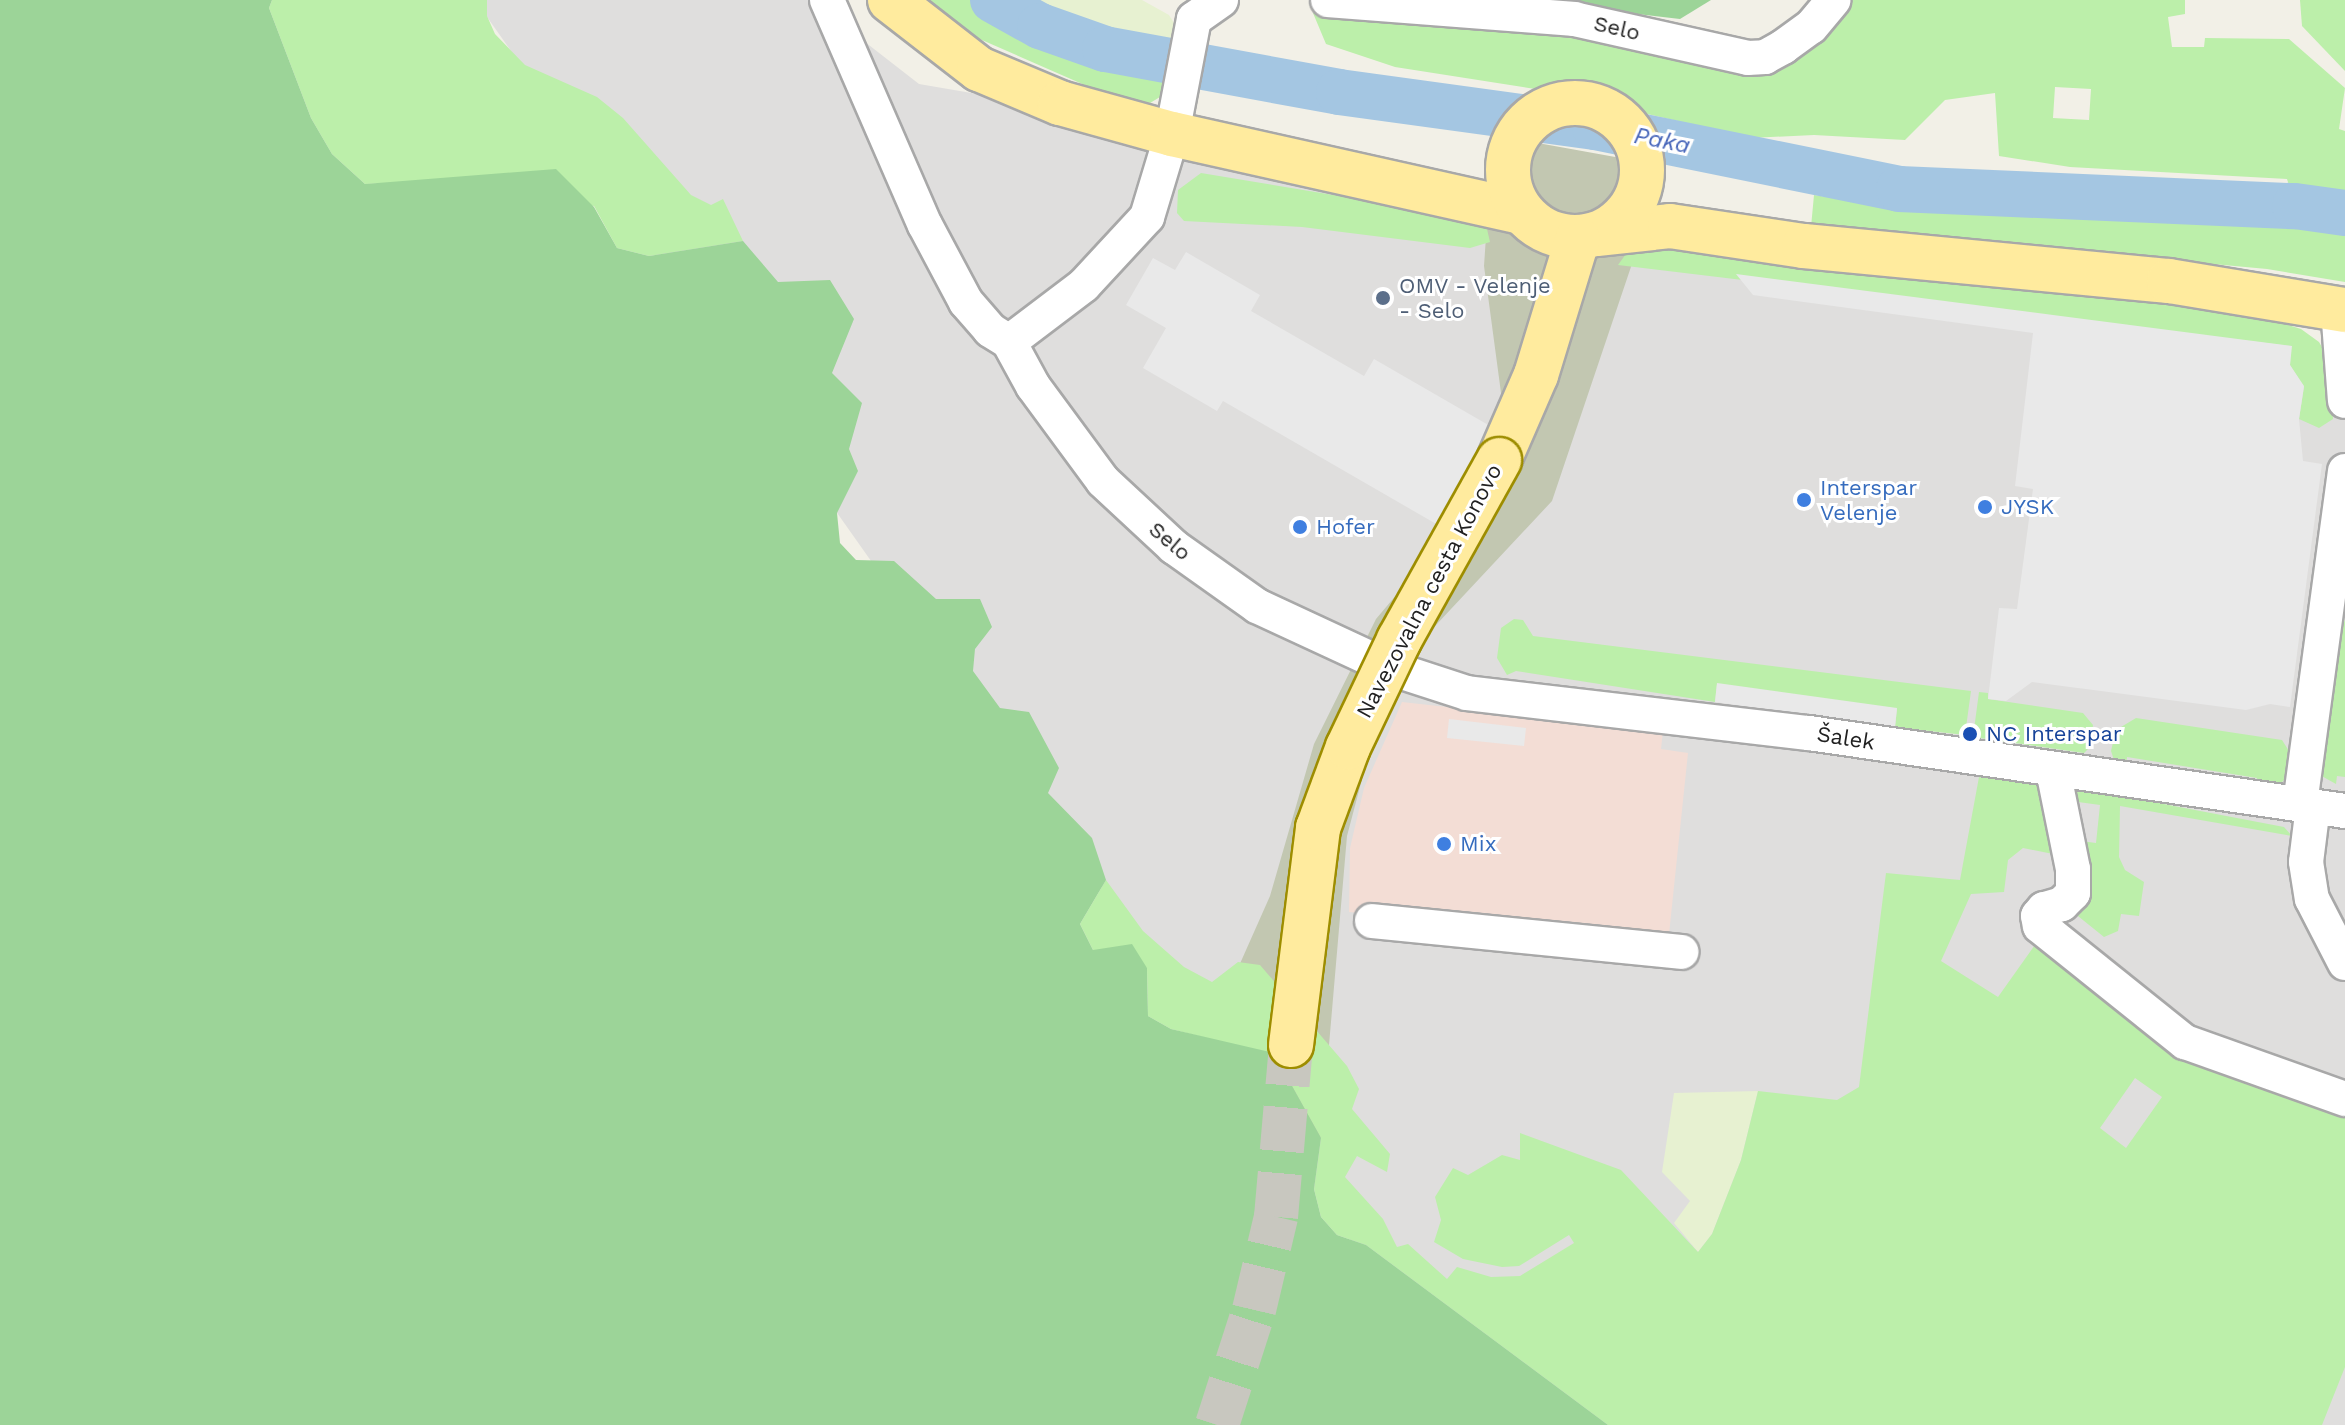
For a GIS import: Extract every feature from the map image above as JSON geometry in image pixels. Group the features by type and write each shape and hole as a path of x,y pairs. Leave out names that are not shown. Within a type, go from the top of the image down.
{"main road":[{"path":"890,0 979,69 1060,103 1172,134 1444,191 1522,212"},
{"path":"1444,191 1486,187 1542,111 1587,103 1627,125 1625,214"},
{"path":"1510,157 1511,192 1522,212 1538,227 1625,214 1804,246 2169,281 2341,309"},
{"name":"Navezovalna cesta Konovo","path":"1291,1045 1318,828 1348,747 1399,640 1499,460 1536,375 1625,214"}],"street":[{"name":"Selo","path":"827,0 925,225 966,302 990,330 1009,342 1033,386 1095,471 1174,547 1257,606 1393,669"},
{"path":"1009,342 1084,285 1147,217 1172,134 1194,19 1221,0"},
{"name":"Selo","path":"1328,0 1574,19 1748,58 1765,57 1783,47 1811,27 1834,0"},
{"path":"2341,309 2345,401"},
{"path":"2345,471 2319,807 2306,862 2312,899 2345,963"},
{"name":"Šalek","path":"1393,669 1467,693 1809,733 2319,807"},
{"path":"2053,770 2073,869 2073,893 2062,904 2044,909 2038,916 2040,926 2185,1042 2345,1099"},
{"path":"1372,921 1681,952"}],"shaded area":[{"path":"475,0 811,0 919,84 1511,186 2307,342 2345,354 2345,1425 1481,1425"},
{"path":"1008,0 1142,0 1169,15 1179,31 1178,57 1048,23"},
{"path":"1493,135 1665,166 1552,501 1408,655 1375,730 1347,836 1321,1138 1207,1038 1270,896 1314,744 1376,619 1510,460 1484,266"},
{"name":"Hofer","path":"1186,252 1260,295 1251,311 1364,376 1374,359 1497,430 1464,540 1223,401 1217,411 1143,368 1166,328 1126,305 1153,258 1175,270"},
{"path":"1736,274 2292,346 2290,365 2304,386 2299,419 2303,461 2322,464 2290,707 2270,704 2246,710 2032,682 2006,701 1988,699 1999,608 2017,609 2033,489 2015,486 2033,333 1753,295"},
{"path":"1717,683 1897,708 1895,727 1715,702"},
{"path":"1402,702 1663,731 1661,749 1688,753 1668,944 1349,912 1350,848 1364,788"},
{"path":"1449,719 1526,728 1524,746 1447,738"},
{"path":"1758,1091 1741,1160 1712,1234 1698,1252 1674,1223 1690,1201 1662,1172 1674,1093"}],"green space":[{"path":"0,0 272,0 269,8 311,118 332,154 365,184 556,169 594,207 617,248 649,256 743,241 778,282 830,280 854,319 832,373 862,403 849,449 858,471 837,513 840,543 856,560 894,561 936,599 980,599 992,627 975,649 973,671 1000,708 1029,712 1059,768 1048,793 1092,838 1106,880 1080,924 1093,950 1132,944 1147,968 1148,1016 1171,1029 1291,1057 1292,1086 1321,1138 1314,1189 1321,1217 1337,1235 1366,1245 1608,1425 0,1425"},
{"path":"272,0 487,0 487,16 495,34 525,65 597,97 623,118 691,195 711,205 723,199 743,241 649,256 617,248 594,206 419,182 365,184 332,154 311,118 269,8"},
{"path":"926,0 977,0 1051,42 1173,72 1165,94 1150,103 1096,90 975,37"},
{"path":"1518,0 1711,0 1680,19"},
{"path":"1847,0 2185,0 2185,14 2168,17 2172,47 2204,47 2205,38 2289,39 2345,88 2339,129 2345,131 2345,206 2293,198 2287,179 2070,167 1999,156 1995,93 1945,100 1905,140 1814,135 1751,138 1548,91 1395,67 1326,44 1313,13 1542,32 1664,49 1718,64","holes":["2055,87 2091,89 2089,120 2053,118"]},
{"path":"2300,0 2345,0 2345,71 2302,26"},
{"path":"1201,173 1454,215 1487,229 1490,242 1470,248 1302,227 1184,221 1177,213 1178,190"},
{"path":"1814,195 1898,208 2215,212 2345,225 2345,282 2267,269 1811,227"},
{"path":"1646,241 2120,293 2276,321 2301,329 2319,342 2330,361 2333,419 2319,428 2299,419 2304,387 2290,365 2291,346 1618,265 1631,247"},
{"path":"1514,619 1523,620 1533,636 1971,691 1965,735 1895,727 1897,709 1717,684 1715,702 1516,671 1507,675 1497,658 1501,628"},
{"path":"2345,619 2345,777 2337,776 2336,784 2318,774 2330,671"},
{"path":"1979,692 1988,693 1988,699 2083,713 2093,725 2091,746 2084,753 1973,737"},
{"path":"2136,718 2282,740 2294,759 2289,775 2280,784 2257,789 2257,778 2127,757 2126,766 2115,763 2111,751 2116,730"},
{"path":"1979,777 2046,786 2063,856 2023,848 2008,860 2004,892 1971,894 1941,961 1998,997 2037,942 2143,1021 2175,1056 2345,1117 2345,1367 2322,1425 1608,1425 1366,1245 1337,1235 1321,1217 1314,1189 1321,1138 1292,1086 1226,1043 1171,1029 1148,1016 1147,968 1093,950 1080,924 1106,880 1143,931 1184,967 1212,982 1238,962 1260,965 1347,1066 1359,1089 1352,1109 1390,1154 1387,1172 1357,1156 1345,1177 1383,1219 1397,1247 1408,1244 1447,1279 1457,1267 1491,1277 1520,1276 1574,1243 1569,1235 1519,1266 1502,1267 1463,1259 1434,1242 1441,1220 1435,1197 1453,1168 1468,1175 1502,1155 1520,1160 1520,1133 1621,1170 1698,1252 1712,1234 1741,1160 1758,1091 1837,1100 1859,1087 1886,873 1960,880","holes":["2135,1078 2162,1097 2126,1148 2100,1128"]},
{"path":"2064,785 2284,827 2292,836 2120,806 2119,857 2125,870 2144,882 2139,916 2121,914 2118,931 2104,937 2068,908 2081,841 2096,843 2100,805 2071,801"}],"waterway":[{"name":"Paka","path":"993,0 1040,26 1105,49 1339,92 1595,127 1899,189 2295,206 2345,213"}],"tunnel":[{"path":"1217,1425 1254,1310 1276,1217 1291,1045"}],"place":[{"name":"OMV - Velenje - Selo","path":"1383,298"},
{"name":"Interspar Velenje","path":"1804,500"},
{"name":"JYSK","path":"1985,507"},
{"name":"Hofer","path":"1300,527"},
{"name":"NC Interspar","path":"1970,734"},
{"name":"Mix","path":"1444,844"}]}
